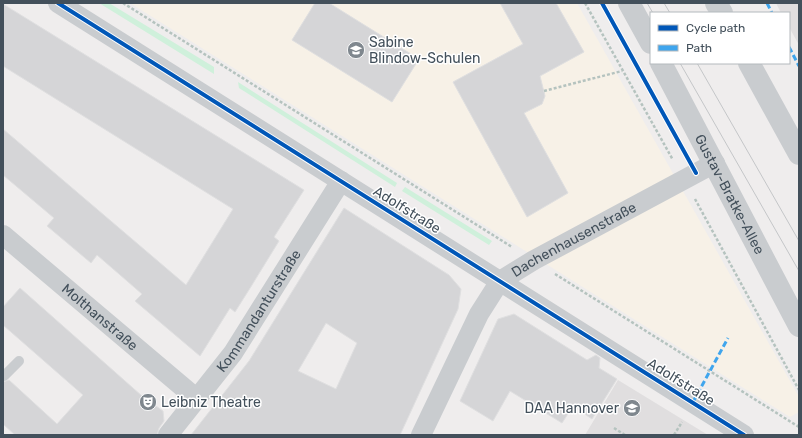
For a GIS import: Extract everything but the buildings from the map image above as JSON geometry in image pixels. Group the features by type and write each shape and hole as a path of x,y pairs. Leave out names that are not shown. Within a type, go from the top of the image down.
{"street":[{"name":"Adolfstraße","path":"58,3 744,435"},
{"path":"629,3 650,42"},
{"path":"716,3 721,12"},
{"name":"Gustav-Bratke-Allee","path":"663,64 799,326"},
{"path":"750,64 799,154"},
{"name":"Dachenhausenstraße","path":"421,435 479,314 500,281 534,260 715,163"},
{"name":"Kommandanturstraße","path":"168,435 233,353 341,181"},
{"name":"Molthanstraße","path":"3,235 197,399"}],"lane":[{"path":"4,376 19,361"}],"path":[{"path":"123,3 799,427"},
{"path":"585,3 799,390"},
{"path":"544,91 622,71"},
{"path":"614,428 625,435"}],"shaded area":[{"path":"130,3 577,3 799,397 799,412 790,417"},
{"path":"776,3 799,3 799,45 790,29 790,12 780,12"},
{"name":"DAA Hannover","path":"618,380 708,435 585,435"}],"green space":[{"path":"99,3 109,3 214,67 214,74"},
{"path":"238,82 397,183 395,187 239,88"},
{"path":"405,187 492,241 489,245 402,191"}],"tram line":[{"path":"647,3 652,12"},
{"path":"664,3 669,12"},
{"path":"681,64 799,271"},
{"path":"698,64 799,241"}],"marked path":[{"path":"767,3 772,12"},
{"path":"790,49 799,66"},
{"path":"693,402 728,338"}],"cycle path":[{"path":"58,3 744,435"},
{"path":"602,3 696,173"}],"place":[{"name":"Sabine Blindow-Schulen","path":"356,50"},
{"name":"Leibniz Theatre","path":"148,402"},
{"name":"DAA Hannover","path":"632,408"}]}
